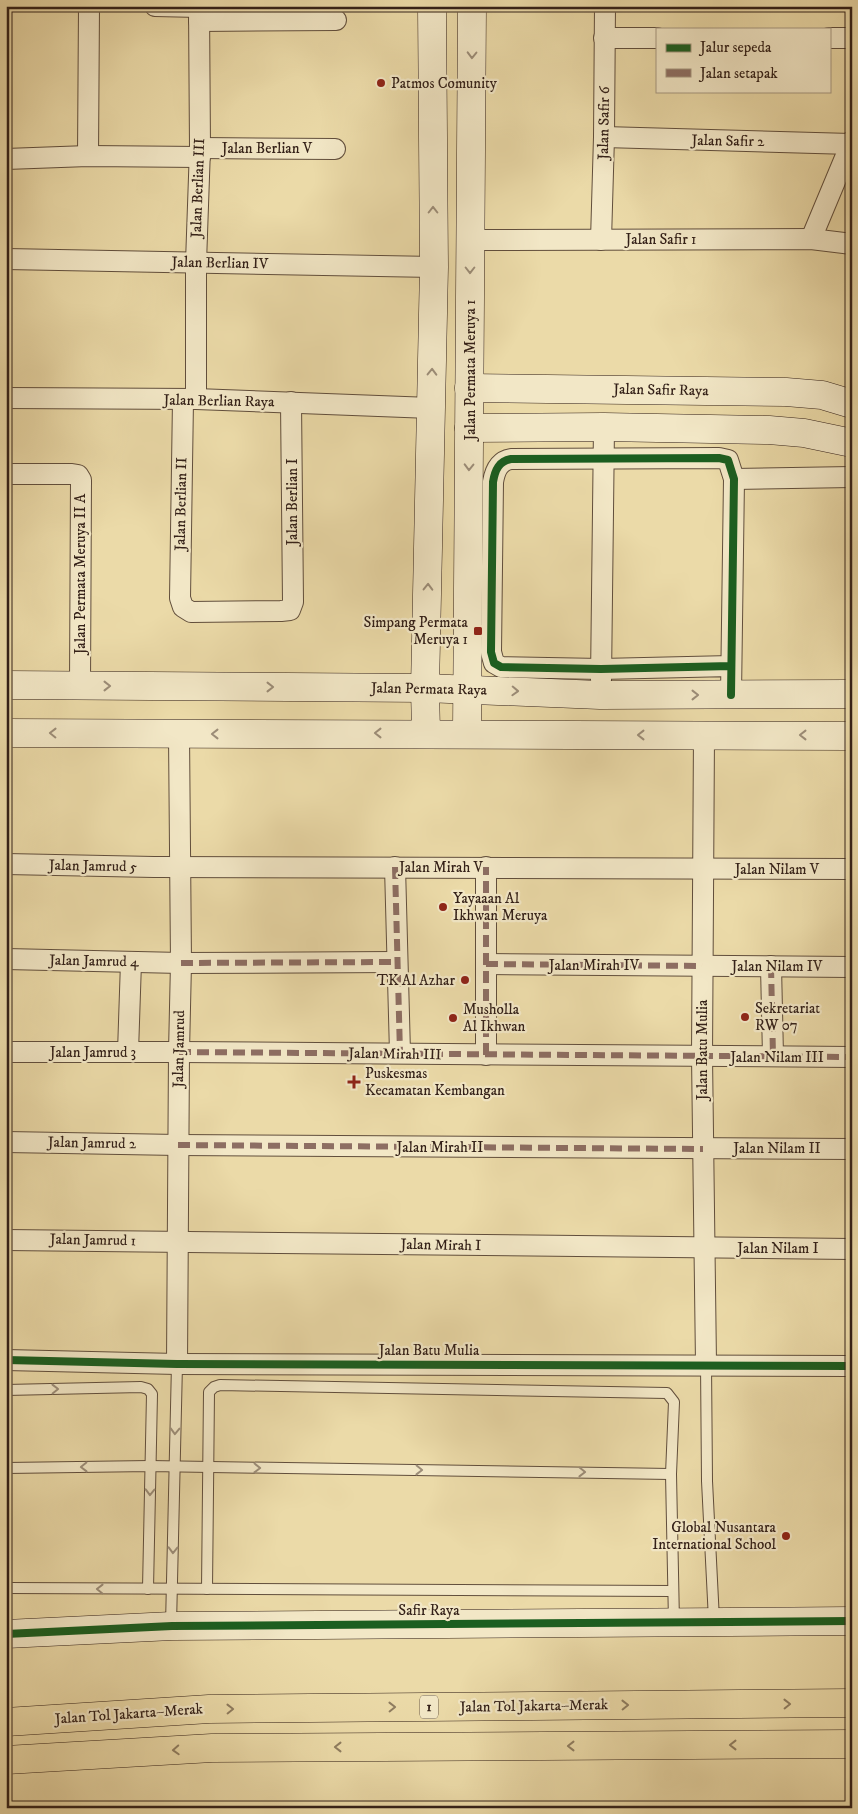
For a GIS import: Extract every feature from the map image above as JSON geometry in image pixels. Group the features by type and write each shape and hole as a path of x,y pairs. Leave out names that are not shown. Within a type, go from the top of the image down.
{"highway":[{"name":"Jalan Tol Jakarta–Merak","path":"6,1722 209,1709 852,1703"},
{"path":"6,1760 212,1748 852,1744"}],"street":[{"path":"88,156 89,6"},
{"path":"156,6 199,12 336,20"},
{"path":"426,733 425,688 434,268 432,6"},
{"name":"Jalan Permata Meruya 1","path":"467,734 472,6"},
{"name":"Jalan Safir 6","path":"601,240 605,6"},
{"name":"Jalan Berlian III","path":"189,400 200,153 199,12"},
{"path":"604,38 656,38"},
{"path":"830,38 852,38"},
{"name":"Jalan Safir 2","path":"604,137 851,143"},
{"path":"811,239 851,143"},
{"name":"Jalan Berlian V","path":"6,159 335,149"},
{"name":"Jalan Safir 1","path":"470,240 811,239 852,244"},
{"name":"Jalan Berlian IV","path":"6,259 434,268"},
{"name":"Jalan Safir Raya","path":"469,388 786,392 822,395 852,404"},
{"name":"Jalan Berlian Raya","path":"6,398 291,402 431,408"},
{"name":"Jalan Berlian II","path":"189,400 180,598 184,607 192,612 281,611 290,610 293,602"},
{"name":"Jalan Berlian I","path":"291,402 293,602"},
{"path":"601,682 604,426"},
{"path":"470,428 604,426 769,430 804,433 852,443"},
{"path":"730,666 601,682 501,667 494,663 491,652 492,482 495,472 501,463 511,459 719,458 728,460 734,479 731,695"},
{"name":"Jalan Permata Meruya II A","path":"6,474 72,474 78,475 81,480 80,686"},
{"path":"734,479 852,477"},
{"name":"Jalan Permata Raya","path":"6,685 467,689 601,682 731,695 852,694"},
{"path":"6,733 852,736"},
{"name":"Jalan Jamrud","path":"177,1364 181,962 179,734"},
{"name":"Jalan Batu Mulia","path":"704,735 702,1056 706,1364"},
{"name":"Jalan Jamrud 5","path":"6,864 180,867"},
{"name":"Jalan Mirah V","path":"180,867 703,869"},
{"path":"486,867 486,1055"},
{"path":"395,868 396,962 400,1053"},
{"name":"Jalan Nilam V","path":"703,869 852,869"},
{"name":"Jalan Jamrud 4","path":"6,959 181,962"},
{"path":"128,1052 131,962"},
{"path":"181,962 396,962"},
{"name":"Jalan Mirah IV","path":"486,964 702,966"},
{"name":"Jalan Nilam IV","path":"702,966 852,967"},
{"path":"771,966 773,1056"},
{"name":"Jalan Jamrud 3","path":"6,1052 179,1052"},
{"name":"Jalan Mirah III","path":"179,1052 702,1056"},
{"name":"Jalan Nilam III","path":"702,1056 852,1057"},
{"name":"Jalan Jamrud 2","path":"6,1142 178,1145"},
{"name":"Jalan Mirah II","path":"178,1145 703,1148"},
{"name":"Jalan Nilam II","path":"703,1148 852,1149"},
{"name":"Jalan Jamrud 1","path":"6,1240 179,1241"},
{"name":"Jalan Mirah I","path":"179,1241 704,1247"},
{"name":"Jalan Nilam I","path":"704,1247 852,1249"},
{"name":"Jalan Batu Mulia","path":"6,1360 177,1364 706,1364 852,1366"},
{"name":"Safir Raya","path":"6,1634 172,1626 852,1621"}],"lane":[{"path":"172,1626 177,1364"},
{"name":"Jalan Batu Mulia","path":"706,1364 707,1481 714,1621"},
{"path":"207,1589 209,1392 220,1384 667,1393 674,1402 671,1474 674,1622"},
{"path":"6,1390 141,1387 148,1389 152,1394 148,1589"},
{"path":"6,1468 174,1466 671,1474"},
{"path":"6,1588 673,1591"}],"marked path":[{"path":"395,867 400,1053"},
{"path":"486,867 486,1055"},
{"path":"181,963 396,962"},
{"path":"486,964 702,966"},
{"path":"771,966 773,1056"},
{"path":"179,1052 852,1057"},
{"path":"178,1145 703,1149"}],"cycle path":[{"path":"731,666 601,669 501,667 494,663 491,652 493,482 496,470 501,464 511,459 719,458 728,460 734,479 731,695"},
{"path":"6,1360 177,1364 852,1366"},
{"path":"6,1634 172,1626 852,1621"}],"place":[{"name":"Patmos Comunity","path":"381,83"},
{"name":"Simpang Permata Meruya 1","path":"478,631"},
{"name":"Yayaaan Al Ikhwan Meruya","path":"443,907"},
{"name":"TK Al Azhar","path":"465,980"},
{"name":"Sekretariat RW 07","path":"745,1017"},
{"name":"Musholla Al Ikhwan","path":"453,1018"},
{"name":"Puskesmas Kecamatan Kembangan","path":"354,1082"},
{"name":"Global Nusantara International School","path":"786,1536"}]}
